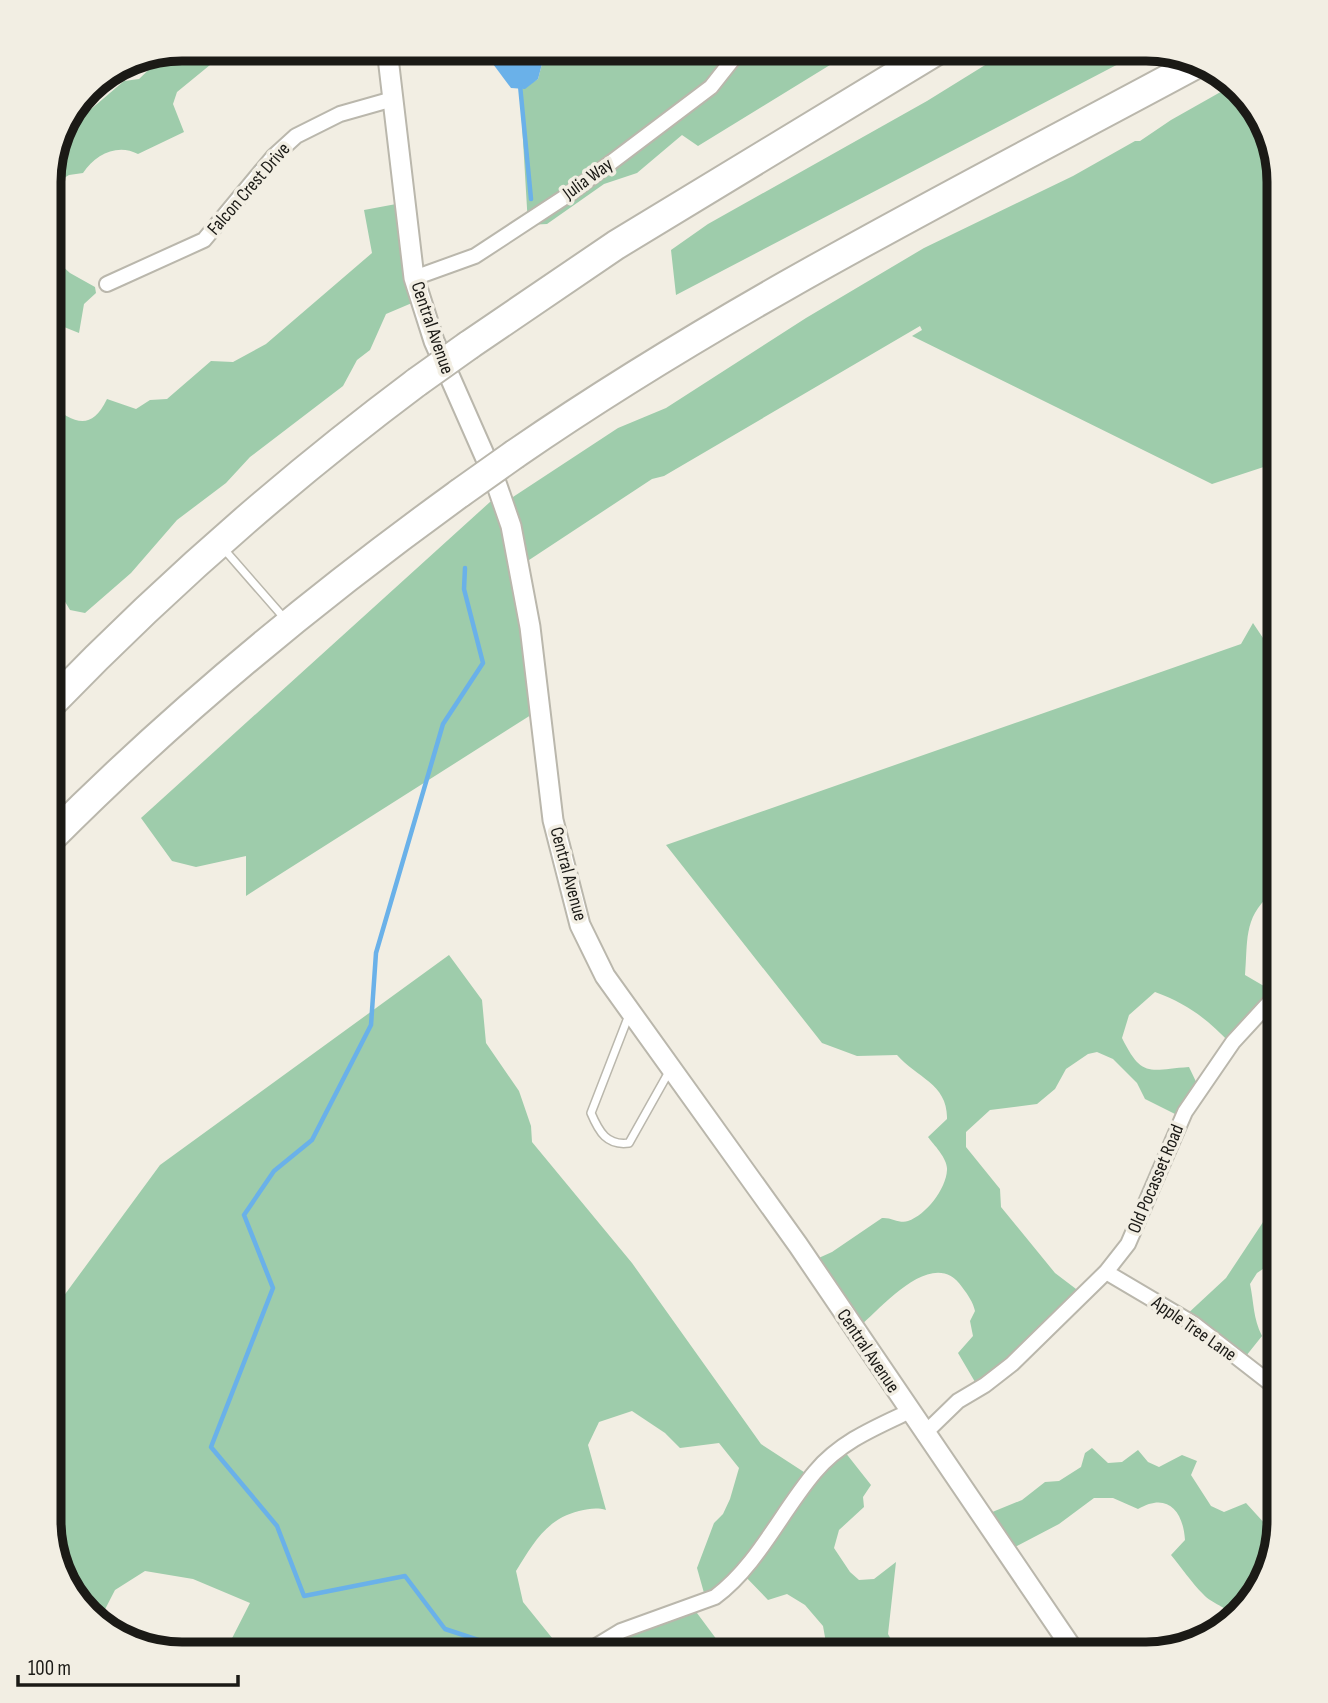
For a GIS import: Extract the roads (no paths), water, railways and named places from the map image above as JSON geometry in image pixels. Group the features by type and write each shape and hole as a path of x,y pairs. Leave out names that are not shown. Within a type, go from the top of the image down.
{"highway":[{"path":"62,694 219,543 307,467 417,383 616,245 918,62"},
{"path":"62,828 171,726 290,624 515,454 636,374 726,320 1188,69"},
{"path":"62,677 95,645 181,578"}],"street":[{"name":"Central Avenue","path":"388,61 414,278 434,341 494,477 511,526 530,627 553,820 570,898 579,925 605,976 630,1013 798,1245 908,1412 1068,1642"},
{"name":"Julia Way","path":"414,278 475,256 568,195 712,87 731,62"},
{"name":"Falcon Crest Drive","path":"107,284 204,240 273,157 296,136 355,108 393,99"},
{"name":"Old Pocasset Road","path":"924,1434 958,1401 1012,1364 1106,1272 1128,1244 1139,1224 1168,1146 1203,1083 1233,1042 1267,1005"},
{"name":"Apple Tree Lane","path":"1106,1272 1194,1324 1267,1381"},
{"path":"603,1642 621,1631 715,1597 727,1588 828,1458 866,1431 908,1412"}],"lane":[{"path":"219,543 290,624"},
{"path":"630,1013 591,1113 598,1131 611,1142 629,1143 670,1069"}],"water":[{"path":"492,61 543,61 538,79 525,89 511,88"}],"waterway":[{"path":"520,85 531,199"},
{"path":"465,568 464,589 483,663 443,724 376,953 371,1025 312,1140 274,1171 244,1215 273,1288 211,1447 277,1526 304,1596 405,1576 445,1629 485,1642"}]}
